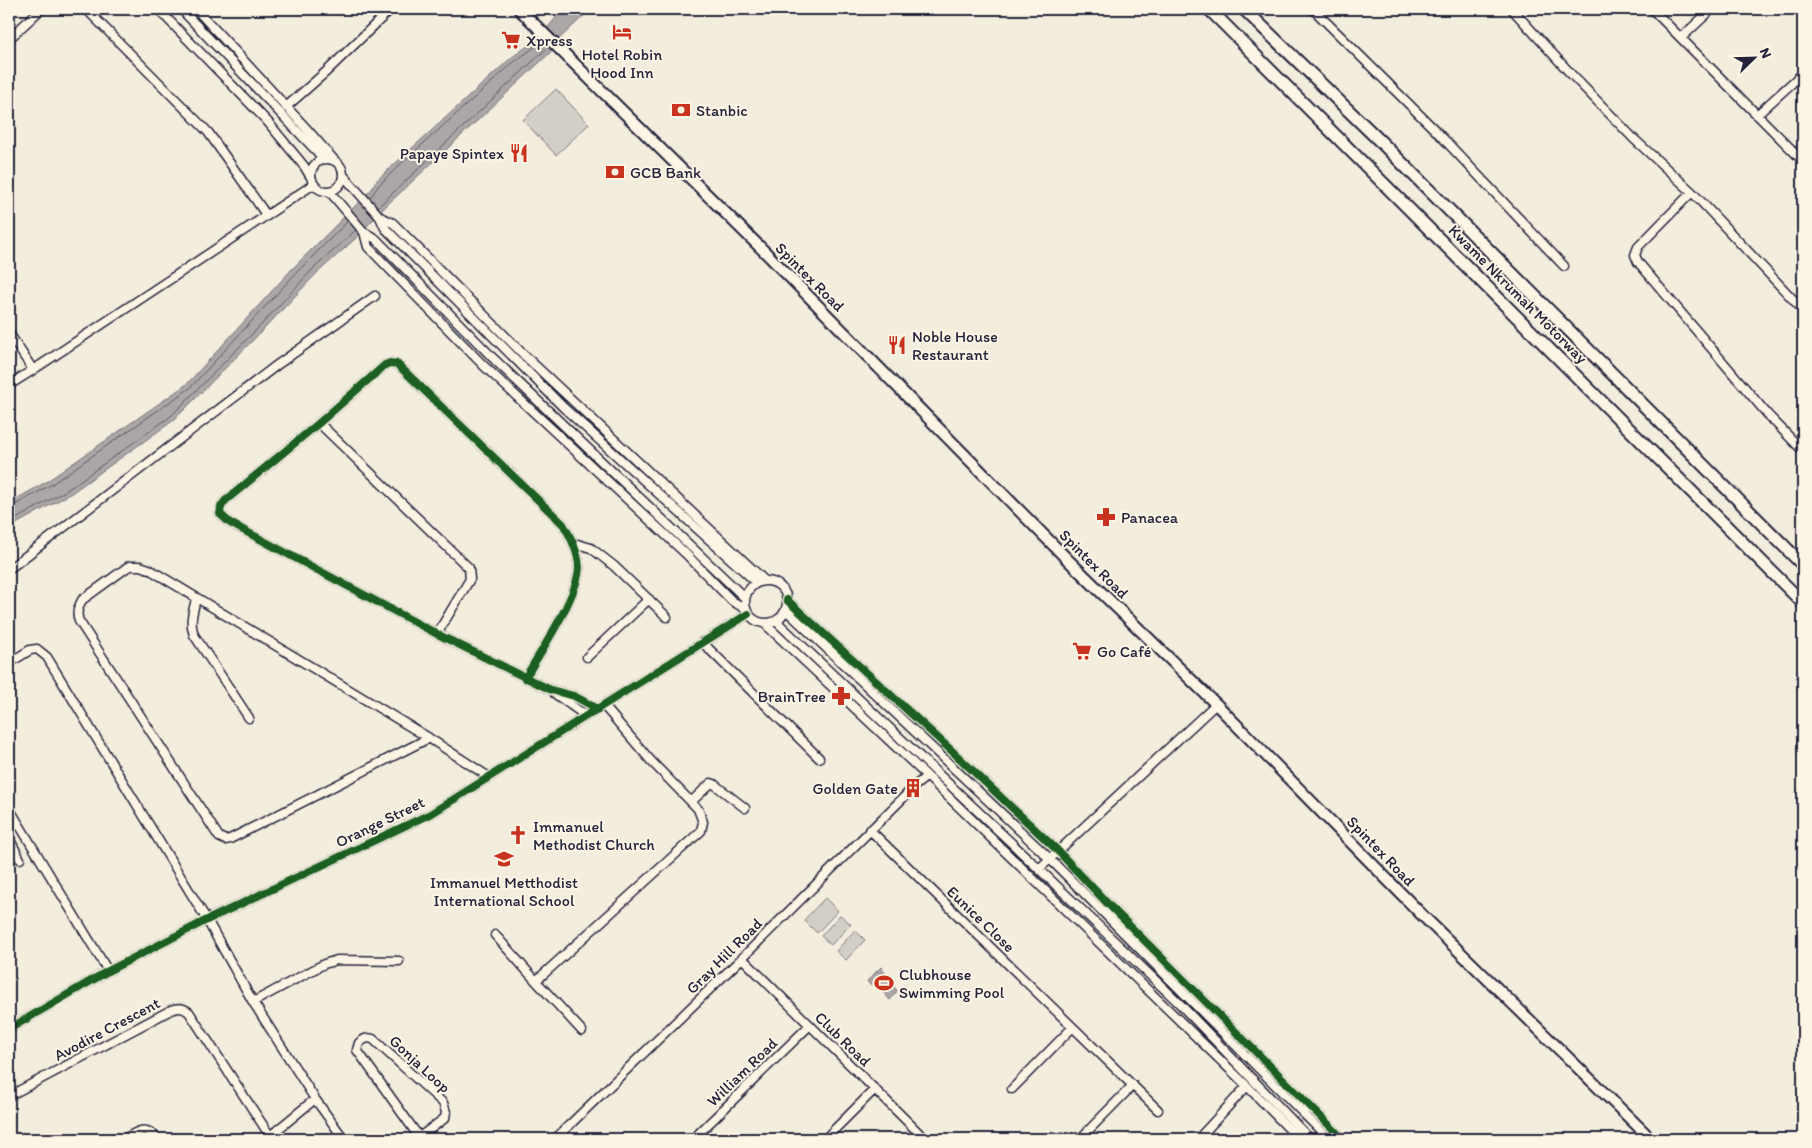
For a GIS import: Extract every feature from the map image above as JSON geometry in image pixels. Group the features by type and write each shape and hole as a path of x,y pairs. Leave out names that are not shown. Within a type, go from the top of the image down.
{"highway":[{"name":"Kwame Nkrumah Motorway","path":"1209,9 1803,603"},
{"name":"Kwame Nkrumah Motorway","path":"1244,9 1404,164 1803,565"}],"main road":[{"name":"Spintex Road","path":"519,9 773,260 1068,561 1216,704 1422,914 1651,1139"}],"street":[{"path":"9,39 41,9"},
{"path":"86,9 208,132 267,216"},
{"path":"158,9 267,121 304,166 320,190 329,191 338,187 341,184 343,175 341,166 196,9"},
{"path":"181,9 324,159"},
{"path":"286,107 327,71 391,9"},
{"path":"1313,9 1439,134 1564,266"},
{"path":"1512,9 1634,139 1692,192 1803,310"},
{"path":"1652,9 1803,161"},
{"path":"1681,38 1712,9"},
{"path":"1757,115 1803,73"},
{"path":"313,182 312,169 319,161 324,159 334,160"},
{"path":"343,175 380,217 393,224 524,355 760,581 774,582 782,587 787,600 1057,850 1108,904 1343,1139"},
{"path":"9,384 267,216 313,182"},
{"path":"329,191 364,232 376,239 495,360 745,598"},
{"path":"1692,192 1638,247 1635,255 1638,262 1768,415 1803,451"},
{"path":"364,232 368,247 483,365 685,554 732,601 747,611 755,620 764,623 927,776 1247,1086 1299,1139"},
{"path":"9,569 277,366 375,296"},
{"path":"9,333 33,370"},
{"path":"525,678 561,616 574,588 579,568 574,543 563,524 398,364 390,363 385,365 221,507 220,514 230,523 437,634 525,678 550,690 586,716"},
{"path":"319,423 469,568 470,579 437,634"},
{"path":"574,543 591,548 614,566 667,617"},
{"path":"429,738 230,839 222,839 79,621 77,614 82,600 129,566 134,565 149,569 429,738 489,777"},
{"path":"747,611 745,598 749,589 760,581"},
{"path":"196,599 191,620 194,635 249,718"},
{"path":"587,657 649,599"},
{"path":"764,623 776,621 786,610 787,600"},
{"path":"786,610 1049,858 1329,1139"},
{"name":"Orange Street","path":"9,1029 108,971 207,920 432,813 601,708 747,611"},
{"path":"776,621 1177,1001 1310,1139"},
{"path":"702,642 819,758"},
{"path":"9,662 30,650 37,649 47,657 207,920 253,1002 315,1099 344,1139"},
{"path":"536,981 701,831 703,822 698,809 601,708 574,696 550,690"},
{"path":"1039,869 1057,850 1216,704"},
{"name":"Gray Hill Road","path":"555,1139 927,776"},
{"path":"691,802 711,783 745,808"},
{"path":"9,808 108,971"},
{"name":"Eunice Close","path":"870,830 1158,1110"},
{"path":"9,838 20,859"},
{"path":"495,935 582,1031"},
{"name":"Club Road","path":"742,958 925,1139"},
{"path":"253,1002 324,964 344,960 399,960"},
{"name":"Avodire Crescent","path":"9,1096 171,1010 183,1008 189,1012 271,1138"},
{"name":"William Road","path":"693,1139 810,1026"},
{"path":"1012,1089 1072,1028"},
{"name":"Gonja Loop","path":"368,1038 374,1039 443,1103 446,1112 445,1118 418,1138 357,1050 359,1043 363,1040 368,1038"},
{"path":"1080,1139 1133,1085"},
{"path":"1198,1139 1247,1086"},
{"path":"825,1139 875,1089"},
{"path":"271,1138 315,1099"},
{"path":"124,1139 139,1131 146,1130 151,1132 157,1139"}],"shaded area":[{"path":"556,89 589,124 556,155 523,120"},
{"path":"825,898 838,911 817,933 804,920"},
{"path":"840,915 851,924 831,945 821,936"},
{"path":"855,930 865,940 846,960 836,951"}],"water":[{"path":"563,9 591,9 559,39 553,50 315,275 174,420 70,494 9,528 9,503 46,482 187,384 292,269 372,189 375,182 511,58 540,37"},
{"name":"Clubhouse Swimming Pool","path":"881,967 897,991 890,1000 874,982 870,985 867,981"}],"cycle path":[{"path":"525,678 532,667 540,654 558,623 573,592 579,567 574,544 563,524 397,364 390,363 385,365 225,501 221,507 220,514 230,523 437,634 551,690 574,696 598,709"},
{"path":"787,600 1057,850 1108,904 1343,1139"},
{"path":"9,1029 108,971 207,920 432,813 748,614"}],"place":[{"name":"Hotel Robin Hood Inn","path":"622,32"},
{"name":"Xpress","path":"511,40"},
{"name":"Stanbic","path":"681,110"},
{"name":"Papaye Spintex","path":"519,153"},
{"name":"GCB Bank","path":"615,172"},
{"name":"Noble House Restaurant","path":"897,345"},
{"name":"Panacea","path":"1106,517"},
{"name":"Go Café","path":"1082,651"},
{"name":"BrainTree","path":"841,696"},
{"name":"Golden Gate","path":"913,788"},
{"name":"Immanuel Methodist Church","path":"518,835"},
{"name":"Immanuel Metthodist International School","path":"504,859"},
{"name":"Clubhouse Swimming Pool","path":"884,983"}]}
